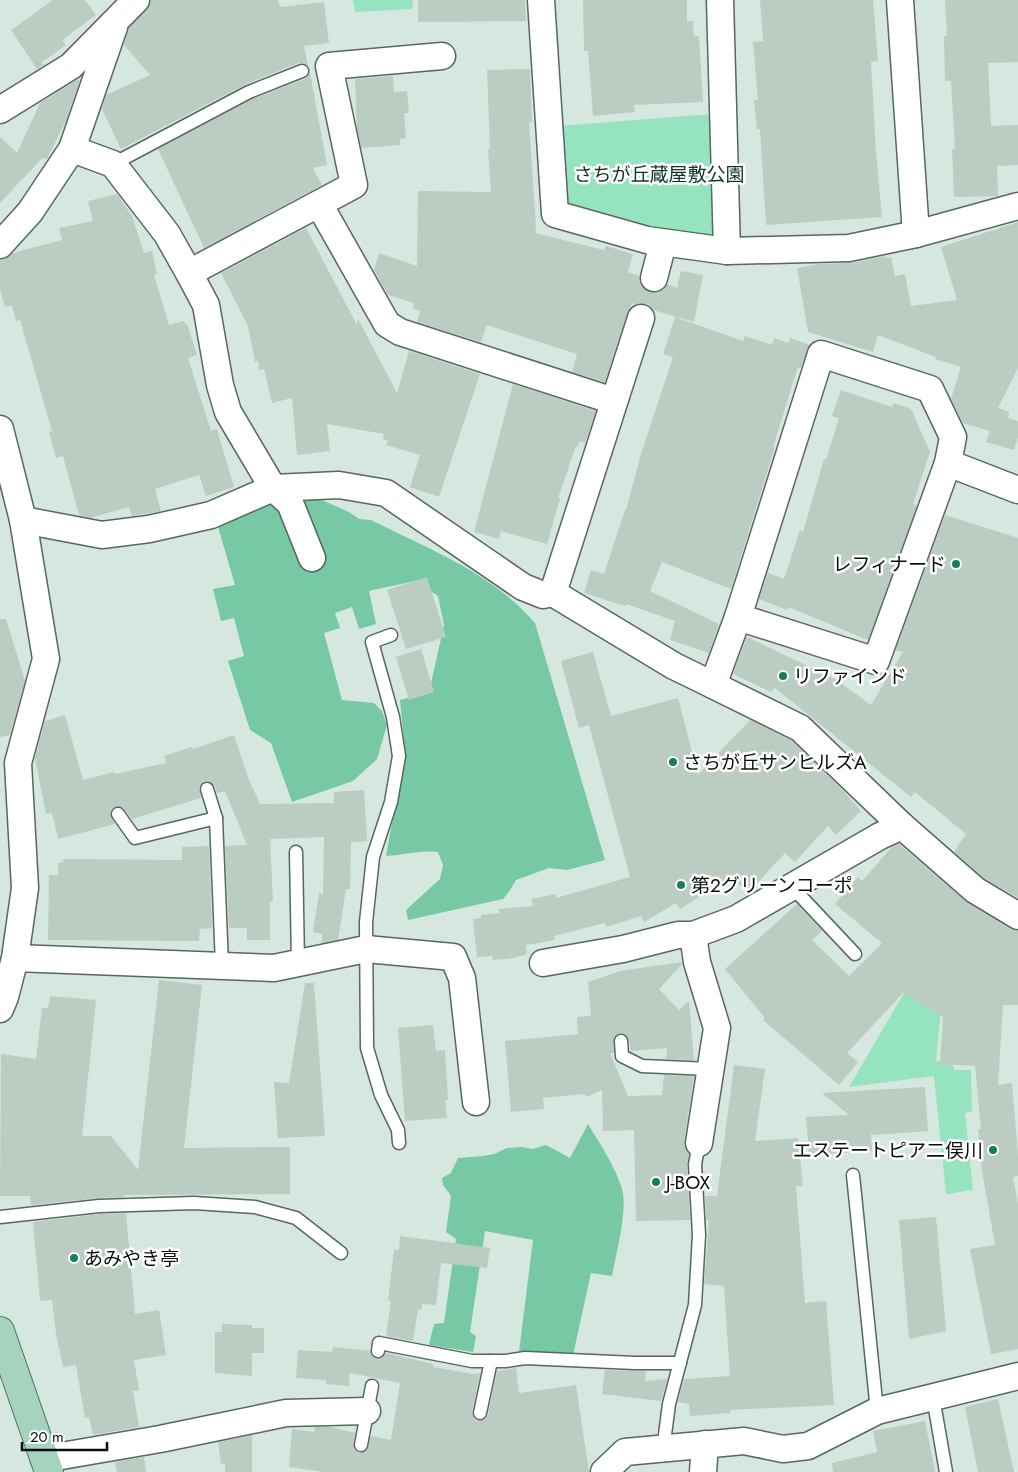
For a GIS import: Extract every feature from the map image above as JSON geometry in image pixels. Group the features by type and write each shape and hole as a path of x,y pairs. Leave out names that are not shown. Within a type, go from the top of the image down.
{"main road":[{"path":"0,1331 46,1466"}],"street":[{"path":"0,110 71,66 136,0"},
{"path":"541,0 555,214 646,240 727,251 849,248 916,234 1018,206"},
{"path":"720,0 727,251"},
{"path":"900,0 916,234"},
{"path":"0,246 30,212 72,149 116,21"},
{"path":"189,273 354,185 329,66 442,56"},
{"path":"72,149 114,164 167,234 206,305 220,385 228,412 272,488 290,503 312,558"},
{"path":"319,204 387,324 400,332 614,401"},
{"path":"654,278 664,243"},
{"path":"553,594 641,318"},
{"path":"712,686 738,617 822,354 930,389 953,437 948,463 876,661 738,617"},
{"path":"0,430 23,520 46,659 18,763 25,888 15,958 5,998 0,1009"},
{"path":"948,463 1018,490"},
{"path":"23,520 102,535 149,530 211,515 272,488 340,485 386,493 523,587 543,595 553,594 674,666 800,728 902,826 978,893 1018,916"},
{"path":"543,963 623,949 678,935 693,934 736,919 880,836 902,826"},
{"path":"693,934 697,962 717,1028 699,1143"},
{"path":"15,958 222,964 274,968 366,949 453,957 462,978 476,1102"},
{"path":"604,1472 625,1452 744,1441 784,1449 808,1446 877,1411 1018,1376"},
{"path":"46,1466 160,1439 286,1413 367,1411"},
{"path":"703,1472 705,1444"}],"lane":[{"path":"114,164 249,92 302,71"},
{"path":"392,635 372,642 393,717 399,756 391,802 373,858 366,922 367,1048 381,1095 398,1130 399,1143"},
{"path":"207,789 216,818 222,964"},
{"path":"118,814 136,838 216,818"},
{"path":"296,852 298,963"},
{"path":"792,886 855,954"},
{"path":"621,1041 622,1056 642,1066 710,1069"},
{"path":"662,1450 669,1404 695,1305 699,1235 695,1164 699,1143"},
{"path":"853,1175 877,1411"},
{"path":"0,1217 99,1206 194,1203 255,1206 296,1218 341,1253"},
{"path":"378,1351 379,1342 472,1361 525,1358 680,1363"},
{"path":"480,1414 490,1361"},
{"path":"362,1445 372,1386"},
{"path":"933,1397 946,1472"}],"green space":[{"path":"353,0 413,0 412,9 355,12"},
{"name":"さちが丘蔵屋敷公園","path":"712,114 718,238 666,234 563,207 559,126"},
{"path":"299,490 349,512 359,519 371,520 459,564 499,590 518,605 535,623 605,860 567,870 549,868 516,880 503,899 408,920 406,910 440,879 443,865 438,852 386,856 405,752 400,700 429,692 444,625 438,596 415,581 369,591 376,624 359,629 352,607 335,613 340,628 324,633 342,700 374,703 382,711 387,725 377,759 353,781 292,802 271,743 250,730 228,661 244,656 234,618 221,621 213,589 235,585 216,520"},
{"path":"907,988 941,1007 936,1061 952,1060 954,1070 971,1070 972,1112 965,1113 973,1190 946,1194 934,1076 849,1087"},
{"path":"588,1124 607,1155 619,1180 624,1209 612,1276 591,1273 573,1355 519,1352 533,1240 485,1231 470,1332 476,1336 473,1352 429,1345 434,1324 444,1323 456,1239 446,1232 451,1196 443,1185 442,1178 451,1173 458,1158 494,1154 507,1148 522,1147 533,1149 546,1145 570,1158"}],"building":[{"path":"53,0 85,0 96,15 62,40 66,45 41,63 45,64 37,69 11,30"},
{"path":"151,0 278,0 280,7 324,2 329,43 304,46 308,66 304,63 299,63 246,84 121,149 102,109 106,95 150,75 124,45 128,29 147,10"},
{"path":"418,0 525,0 526,21 418,22"},
{"path":"583,0 687,0 687,21 693,21 694,36 699,36 703,102 634,105 635,112 593,116 588,51 584,51"},
{"path":"760,0 873,0 878,61 871,62 882,217 766,225 760,129 757,129 754,100 758,100 753,42 763,41"},
{"path":"945,0 1018,0 1018,62 988,63 991,126 1018,125 1018,165 997,166 998,196 954,197 952,149 955,149 951,81 945,81 944,36 947,36"},
{"path":"530,69 532,122 529,122 535,233 604,250 606,246 633,254 628,272 639,276 643,288 650,292 658,292 664,289 667,284 677,288 681,271 703,275 694,322 653,310 645,304 632,304 627,313 605,382 572,372 577,354 487,325 481,342 417,322 420,311 413,308 414,303 388,295 374,270 379,253 417,266 418,191 491,192 488,149 490,149 487,70"},
{"path":"310,73 327,165 313,168 322,185 204,248 158,149 252,99 305,79"},
{"path":"393,76 394,92 407,91 409,113 404,113 406,138 400,139 400,145 361,148 357,128 355,79"},
{"path":"78,79 80,80 66,121 47,159 42,158 0,203 0,137 17,153 40,103"},
{"path":"117,194 132,216 144,253 152,251 157,274 154,275 169,325 184,321 187,324 197,355 188,358 211,431 217,429 234,487 206,496 199,475 155,489 161,511 132,516 129,507 90,518 79,515 63,456 56,458 49,432 52,431 20,320 16,321 12,305 5,307 0,290 0,260 13,253 62,240 59,228 93,221 88,201"},
{"path":"1018,222 1018,368 998,408 1009,412 1008,418 1018,421 1018,437 1014,450 986,442 990,431 963,423 951,399 961,367 935,359 936,357 878,335 873,352 808,332 797,268 819,264 852,263 885,256 886,258 891,257 895,276 905,274 911,306 957,300 941,247"},
{"path":"306,228 357,325 358,319 397,393 409,351 480,374 439,497 410,487 420,455 386,445 388,440 383,439 384,434 327,424 330,451 297,455 292,398 272,403 264,369 259,370 258,361 255,362 248,326 221,273"},
{"path":"675,317 743,341 745,336 772,345 774,338 788,343 790,338 810,345 801,368 798,367 731,589 662,562 650,591 719,624 709,653 670,640 675,621 626,604 625,606 584,593 591,570 604,574 626,510 641,454 673,357 663,354"},
{"path":"513,384 596,411 585,443 580,441 578,446 576,446 558,498 560,498 547,544 501,531 499,539 474,532"},
{"path":"841,390 892,407 894,403 911,409 930,452 913,504 917,506 868,640 788,607 787,610 759,599 768,573 784,579 800,530 803,532 824,459 826,460 839,418 832,416"},
{"path":"945,515 1018,538 1018,898 984,878 954,852 966,834 915,792 911,797 775,688 771,692 733,674 747,637 835,679 871,705 903,652 896,650"},
{"path":"427,577 446,637 406,649 387,590"},
{"path":"0,619 6,619 25,681 10,735 0,737"},
{"path":"421,649 434,692 409,700 396,657"},
{"path":"593,652 611,716 678,698 698,775 750,720 791,740 838,785 861,811 836,835 828,826 795,862 785,853 748,893 731,877 680,909 676,903 644,922 641,916 606,927 605,923 554,936 555,940 526,945 527,954 514,958 493,960 492,956 477,957 473,919 481,918 481,915 499,913 499,909 533,906 531,899 556,894 556,898 630,877 589,725 579,728 561,661"},
{"path":"65,715 83,780 114,772 115,774 166,763 164,756 192,747 193,749 234,735 249,780 260,804 334,803 334,792 364,790 367,841 351,842 350,889 346,889 338,940 322,943 322,934 313,932 319,893 323,894 324,837 270,839 273,901 270,902 270,940 247,940 247,928 229,928 225,846 247,845 225,791 217,793 215,786 209,781 204,781 199,787 201,798 132,819 124,809 117,806 111,810 110,814 115,824 58,839 52,813 46,814 35,758 45,721"},
{"path":"899,844 965,901 1010,929 1018,931 1018,1005 1003,1005 998,1085 1012,1083 1018,1155 1018,1176 1013,1177 1018,1205 1018,1349 991,1354 970,1249 995,1245 982,1171 978,1129 981,1129 975,1066 940,1064 943,1017 903,993 847,1053 858,1062 839,1085 763,1020 765,1018 725,969 797,904 822,931 812,940 849,976 882,943 835,904 858,877 862,881 892,847"},
{"path":"209,846 212,928 200,929 199,941 48,940 49,875 58,875 58,863 64,862 63,859 182,860 182,847"},
{"path":"682,962 659,989 679,1010 689,1001 694,1060 666,1059 667,1048 631,1051 628,1037 621,1033 614,1037 614,1053 610,1053 628,1096 662,1095 664,1075 694,1076 684,1141 685,1148 689,1154 687,1164 690,1220 636,1221 634,1130 603,1131 602,1090 586,1097 584,1094 543,1098 544,1109 511,1112 505,1041 578,1034 577,1017 591,1016 588,982 620,971"},
{"path":"159,980 202,985 184,1148 290,1147 290,1194 124,1195 124,1197 31,1205 30,1196 0,1196 1,1054 36,1059 42,1008 48,1008 50,996 96,1000 82,1136 111,1136 138,1170"},
{"path":"305,983 314,983 325,1136 278,1138 274,1082 289,1083"},
{"path":"433,1025 436,1051 445,1050 448,1100 445,1100 447,1118 405,1121 398,1028"},
{"path":"734,1065 765,1069 755,1141 798,1138 803,1186 796,1186 805,1303 826,1301 834,1405 730,1410 730,1413 690,1416 689,1404 678,1402 684,1379 730,1376 724,1286 704,1284 709,1220 706,1220 705,1196 717,1196"},
{"path":"925,1087 928,1131 874,1135 871,1133 872,1151 809,1155 806,1117 849,1115 822,1093"},
{"path":"126,1213 135,1314 159,1310 166,1355 134,1360 139,1390 133,1391 139,1427 93,1435 89,1417 85,1418 76,1365 63,1367 56,1334 52,1300 40,1301 33,1222 100,1214"},
{"path":"936,1217 946,1331 909,1339 899,1220"},
{"path":"400,1236 490,1248 487,1268 441,1263 436,1305 422,1304 422,1310 418,1309 413,1341 386,1336 391,1301 388,1301 394,1249 399,1250"},
{"path":"222,1324 252,1325 252,1328 264,1328 264,1353 252,1353 252,1376 215,1373 215,1332 222,1332"},
{"path":"333,1347 370,1351 373,1357 377,1359 382,1358 386,1353 433,1364 433,1367 473,1374 480,1373 472,1412 474,1419 479,1421 486,1419 488,1415 497,1371 516,1368 519,1393 576,1385 589,1472 324,1472 289,1467 292,1429 314,1432 315,1427 331,1427 355,1433 353,1447 355,1451 360,1453 367,1450 371,1436 391,1440 400,1383 350,1373 349,1386 326,1384 326,1380 296,1378 298,1350 332,1352"},
{"path":"605,1370 646,1371 645,1381 667,1379 661,1401 602,1394"},
{"path":"998,1399 1014,1472 978,1472 965,1407"},
{"path":"925,1421 935,1472 833,1472 832,1463 877,1452 873,1431"},
{"path":"252,1435 252,1472 225,1472 225,1463 221,1464 218,1442"},
{"path":"144,1457 146,1472 117,1472 115,1462"}],"place":[{"name":"レフィナード","path":"956,564"},
{"name":"リファインド","path":"783,676"},
{"name":"さちが丘サンヒルズA","path":"673,762"},
{"name":"第2グリーンコーポ","path":"681,885"},
{"name":"エステートピア二俣川","path":"993,1150"},
{"name":"J-BOX","path":"656,1182"},
{"name":"あみやき亭","path":"74,1258"}]}
